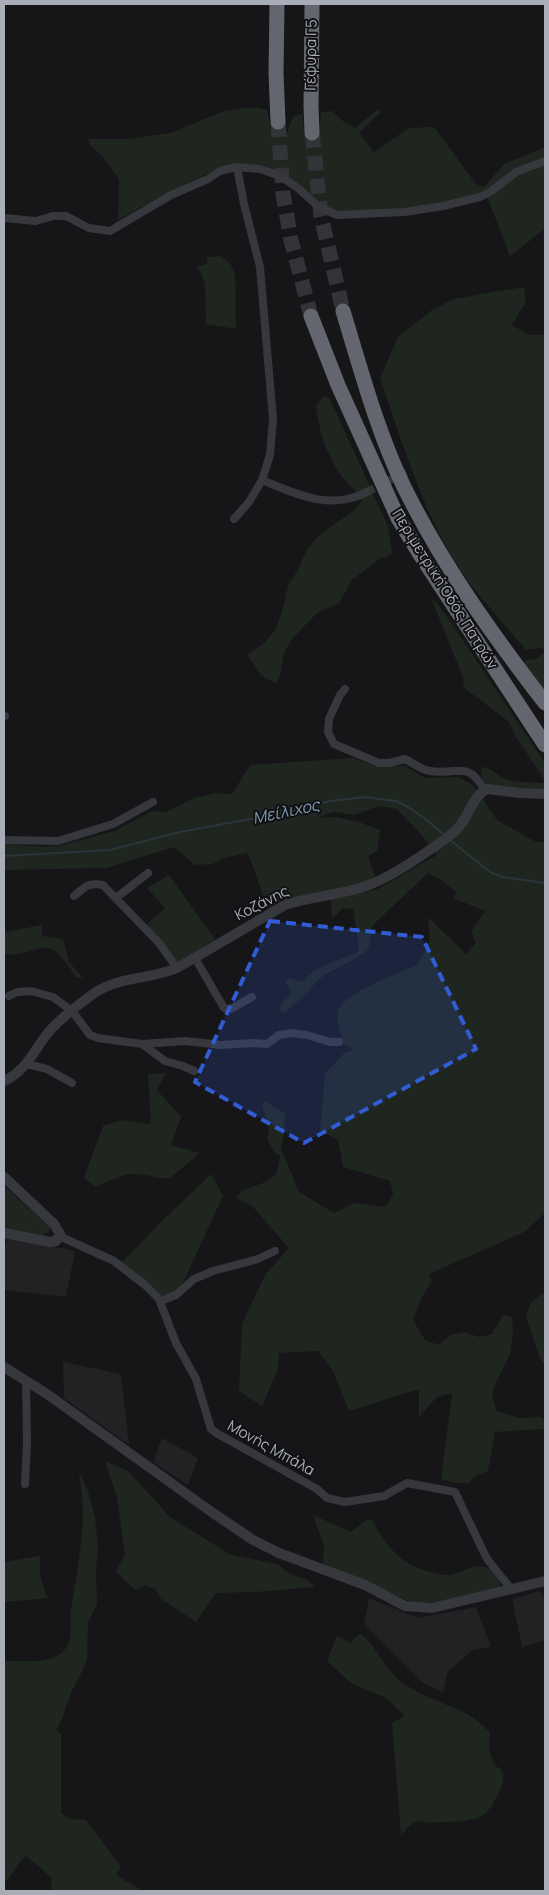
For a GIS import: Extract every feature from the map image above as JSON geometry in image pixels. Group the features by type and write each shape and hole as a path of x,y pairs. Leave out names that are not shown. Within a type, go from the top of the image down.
{"highway":[{"path":"277,4 276,73 278,122"},
{"name":"Γέφυρα Γ5","path":"312,4 312,133"},
{"name":"Περιμετρική Οδός Πατρών","path":"343,311 383,436 404,486 457,582 545,703"},
{"name":"Περιμετρική Οδός Πατρών","path":"311,316 338,385 398,518 545,745"}],"street":[{"path":"4,218 36,221 62,216 88,228 110,231 171,195 208,179 220,171 238,167 260,169 274,173 290,182 319,207 337,215 345,216 372,212 388,214 415,211 480,197 490,192 516,172 545,160"},
{"path":"234,519 262,480 270,455 272,431 270,373 260,267 244,204 238,167"},
{"path":"262,480 300,495 326,501 346,500 367,492"},
{"path":"345,689 333,708 328,722 329,735 336,746 379,762 389,763 405,759 427,770 445,772 464,770 476,778 484,790 493,789 545,794"},
{"name":"Κοζάνης","path":"4,1081 27,1064 48,1033 72,1011 106,986 122,981 158,975 177,968 285,905 374,884 435,846 461,826 468,817 476,798 484,790"},
{"path":"4,840 58,840 113,824 152,802"},
{"path":"116,898 148,872"},
{"path":"74,896 87,885 94,883 103,885 154,938 177,968"},
{"path":"195,958 224,1008 231,1009 252,997"},
{"path":"9,996 24,991 39,992 52,997 72,1011 90,1035 98,1038 142,1044 179,1041 221,1045 267,1044 279,1035 291,1033 309,1035 330,1042 339,1042"},
{"path":"142,1044 165,1061 194,1071"},
{"path":"27,1064 47,1069 72,1083"},
{"path":"4,1177 54,1224 60,1236 55,1241 50,1242 4,1232"},
{"name":"Μονής Μπάλα","path":"60,1236 114,1261 145,1285 161,1301 176,1343 196,1379 211,1429 317,1489 327,1498 337,1501 345,1502 384,1496 407,1483 455,1492 487,1559 512,1590"},
{"path":"161,1301 176,1294 194,1279 213,1271 258,1259 275,1251"},
{"path":"4,1367 26,1380 253,1540 276,1552 365,1585 405,1606 432,1608 545,1582"},
{"path":"26,1380 26,1484"}],"highlighted area":[{"path":"270,921 422,937 476,1049 304,1143 195,1082"}],"shaded area":[{"path":"242,108 267,110 272,135 282,138 288,130 293,117 302,114 307,149 316,149 321,112 332,111 344,122 355,128 378,109 381,112 359,133 374,152 409,128 434,127 476,184 484,187 504,164 545,147 545,229 510,256 485,191 439,204 392,211 342,214 324,206 269,169 220,168 170,191 118,220 119,180 104,158 90,145 88,139 128,139 171,133 224,111"},
{"path":"221,256 230,263 235,274 236,329 206,324 205,283 197,266 207,264 207,257"},
{"path":"524,287 526,302 512,325 529,335 545,335 545,647 526,650 476,591 447,548 414,477 380,378 398,337 429,312 453,299"},
{"path":"324,396 330,399 388,526 392,553 385,558 382,557 352,580 339,603 317,613 292,639 284,653 280,676 276,684 261,675 247,655 263,644 276,629 288,585 298,570 306,551 318,536 353,511 362,501 358,493 337,469 324,443 316,406"},
{"path":"432,600 435,601 446,615 545,763 545,791 487,786 484,782 481,775 481,767 489,769 506,779 515,781 543,783 544,779 516,737 509,722 463,687 464,680"},
{"path":"545,652 545,695 523,664 525,660 536,659"},
{"path":"353,758 371,765 405,766 425,778 458,777 473,785 497,820 534,841 545,843 545,1213 524,1232 429,1274 432,1281 421,1299 413,1320 425,1340 439,1345 450,1335 464,1332 479,1337 492,1334 503,1315 512,1317 513,1335 510,1355 495,1384 492,1396 497,1411 519,1418 541,1417 545,1422 545,1429 495,1432 488,1471 475,1476 469,1483 456,1483 441,1479 452,1393 437,1397 419,1417 419,1389 349,1411 333,1371 318,1351 279,1353 278,1369 262,1406 239,1391 242,1324 265,1275 289,1248 253,1207 237,1198 241,1191 268,1181 277,1173 280,1156 276,1154 267,1140 269,1128 262,1106 264,1101 285,1113 281,1148 299,1192 334,1213 354,1203 386,1207 393,1194 390,1181 343,1167 338,1140 320,1130 325,1074 344,1053 353,1050 343,1043 338,1024 338,1012 349,998 360,991 418,965 430,940 428,917 466,954 476,943 471,932 485,911 453,898 457,893 441,880 428,873 372,926 369,949 326,974 286,1012 282,1012 280,1009 283,1001 291,994 286,983 287,979 291,978 302,981 314,971 357,953 359,947 353,909 343,908 332,919 331,897 376,890 437,855 419,832 397,809 379,806 354,815 334,812 316,818 336,817 359,822 380,830 377,851 368,856 377,881 268,910 248,853 223,858 213,864 195,865 174,847 106,868 4,870 4,844 47,847 63,845 114,831 153,811 166,812 194,798 216,793 232,794 250,765"},
{"path":"169,875 215,939 178,963 145,926 165,908 147,888"},
{"path":"42,925 42,936 63,939 69,962 83,978 76,977 58,954 51,949 45,948 4,955 4,932"},
{"path":"166,1073 157,1090 181,1117 171,1145 200,1153 170,1178 134,1174 114,1179 96,1187 84,1178 103,1126 122,1120 151,1124 148,1074"},
{"path":"211,1174 223,1196 182,1285 178,1290 162,1299 122,1262"},
{"path":"4,1186 51,1228 48,1232 41,1236 4,1229"},
{"path":"8,1237 75,1251 66,1297 4,1290 4,1251"},
{"path":"542,1294 545,1295 545,1365 541,1361 526,1317 531,1302"},
{"path":"63,1362 121,1374 129,1445 64,1398"},
{"path":"162,1438 198,1458 188,1485 153,1462"},
{"path":"105,1461 128,1471 170,1517 231,1555 277,1564 292,1575 307,1580 315,1587 216,1593 196,1622 161,1599 155,1589 145,1585 135,1590 115,1571 125,1555 117,1497"},
{"path":"81,1475 88,1491 95,1518 98,1546 96,1571 97,1604 88,1622 87,1660 72,1690 56,1730 61,1734 61,1813 70,1819 86,1820 121,1867 116,1875 143,1891 54,1891 51,1889 52,1878 26,1856 4,1883 4,1661 46,1660 60,1654 68,1644 82,1526 82,1492 79,1476"},
{"path":"313,1515 351,1532 367,1520 372,1520 397,1555 413,1566 447,1575 470,1568 485,1567 496,1575 500,1587 441,1602 429,1603 407,1600 331,1570 323,1563 324,1546"},
{"path":"40,1556 41,1578 48,1598 4,1602 4,1562"},
{"path":"539,1591 545,1599 545,1640 522,1647 512,1599"},
{"path":"369,1598 418,1618 476,1607 491,1647 473,1650 448,1671 443,1692 423,1683 364,1624"},
{"path":"361,1634 367,1639 392,1673 403,1683 423,1695 467,1714 490,1732 490,1754 496,1766 502,1771 503,1779 496,1799 486,1813 472,1820 430,1823 419,1821 407,1828 401,1835 392,1723 405,1716 386,1698 351,1683 327,1661 337,1636 351,1643 354,1638"}],"waterway":[{"name":"Μείλιχος","path":"4,856 110,850 180,832 278,814 331,801 365,797 396,801 428,821 445,836"},
{"name":"Μείλιχος","path":"450,840 490,872 502,877 545,883"}],"tunnel":[{"path":"278,122 283,194 291,240 311,316"},
{"path":"312,133 321,216 343,311"},
{"path":"367,492 408,471"}]}
